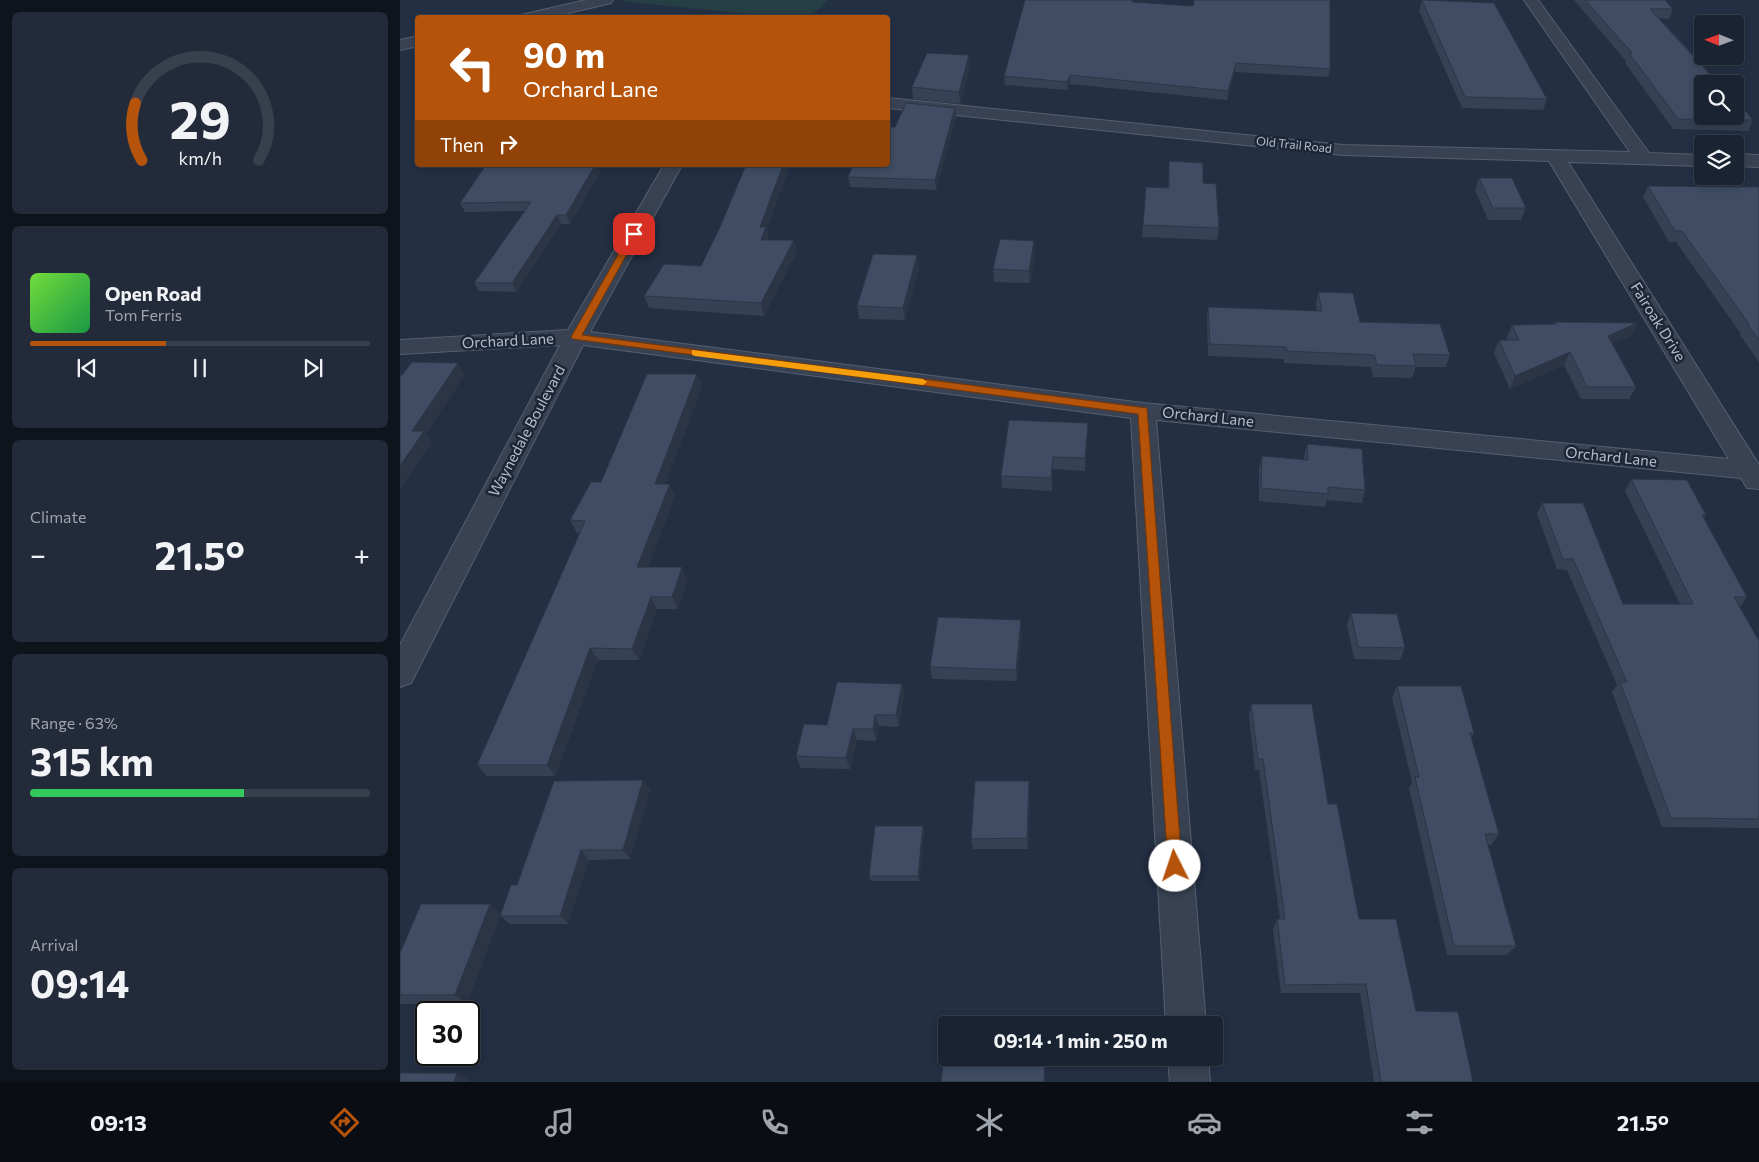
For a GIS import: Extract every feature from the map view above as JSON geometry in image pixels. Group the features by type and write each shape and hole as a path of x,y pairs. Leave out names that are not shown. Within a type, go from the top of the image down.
{"street":[{"path":"539,15 606,0"},
{"path":"1531,0 1643,158"},
{"path":"400,45 415,42"},
{"path":"400,52 415,54"},
{"name":"Old Trail Road","path":"890,104 1343,150 1694,160"},
{"name":"Fairoak Drive","path":"1556,157 1754,478"},
{"path":"1744,160 1759,161"},
{"name":"Waynedale Boulevard","path":"400,674 576,337 672,167"},
{"name":"Orchard Lane","path":"400,346 576,337 1143,411 1754,478"},
{"path":"1143,411 1185,1016"},
{"path":"1189,1066 1190,1082"}],"green space":[{"path":"828,0 812,15 759,15 619,1"}],"building":[{"path":"1025,0 1133,0 1132,2 1193,6 1194,0 1330,0 1330,69 1236,63 1228,91 1070,75 1067,82 1004,76"},
{"path":"1422,0 1494,3 1547,99 1465,97"},
{"path":"1585,0 1665,0 1673,9 1650,9 1694,57 1694,65 1701,65 1710,75 1694,75 1694,119 1678,119 1629,53 1632,53"},
{"path":"927,53 969,55 959,92 912,87"},
{"path":"906,103 955,108 935,180 848,177 852,167 890,167 890,127 895,127"},
{"path":"1744,110 1753,120 1744,120"},
{"path":"1169,161 1203,163 1203,183 1216,184 1219,228 1143,225 1146,187 1169,188"},
{"path":"485,167 594,167 566,215 557,215 512,283 474,283 531,202 460,203"},
{"path":"745,167 782,167 760,227 766,227 761,240 794,240 761,303 644,296 664,264 701,266"},
{"path":"1479,178 1512,178 1526,208 1493,208"},
{"path":"1648,186 1759,187 1759,340 1682,231 1675,231"},
{"path":"1000,239 1034,241 1029,271 993,269"},
{"path":"873,254 917,255 903,308 857,306"},
{"path":"1318,292 1353,293 1360,322 1440,324 1450,355 1413,354 1416,366 1377,365 1374,355 1287,351 1286,347 1210,344 1208,307 1322,311"},
{"path":"1555,322 1637,323 1608,336 1636,387 1587,387 1570,352 1515,376 1499,340 1519,340 1512,325 1556,324"},
{"path":"412,362 458,363 412,431 424,431 400,466 400,375"},
{"path":"647,374 697,374 655,484 670,484 637,567 682,567 672,597 651,597 632,649 590,648 547,765 477,765 585,521 570,520 591,482 601,482"},
{"path":"1009,420 1088,423 1085,458 1053,457 1051,478 1001,476"},
{"path":"1307,444 1362,449 1365,490 1328,487 1328,494 1261,488 1262,456 1308,460"},
{"path":"1631,479 1687,480 1706,515 1702,515 1747,597 1734,597 1759,641 1759,819 1671,818 1620,682 1627,682 1573,559 1563,559 1542,503 1583,503 1623,604 1693,604"},
{"path":"1351,613 1397,614 1405,648 1358,647"},
{"path":"938,617 1021,620 1016,670 930,667"},
{"path":"837,682 902,684 896,715 875,715 873,729 853,729 846,758 796,756 804,724 827,725"},
{"path":"1397,686 1461,686 1474,733 1470,733 1499,834 1485,834 1516,946 1454,946 1415,777 1419,777"},
{"path":"1251,704 1312,704 1328,804 1337,804 1359,919 1396,919 1416,1011 1458,1012 1473,1082 1381,1082 1366,984 1285,985 1277,919 1285,919 1263,759 1258,759"},
{"path":"643,780 623,850 581,850 560,916 500,916 511,885 517,885 554,781"},
{"path":"975,781 1029,781 1027,838 971,839"},
{"path":"875,826 923,826 918,876 869,876"},
{"path":"421,904 490,904 455,995 400,995 400,953"},
{"path":"943,1066 1045,1066 1044,1082 941,1082"},
{"path":"400,1073 457,1073 454,1082 400,1082"}],"slow traffic":[{"path":"695,353 923,382"}],"route":[{"path":"634,234 576,337 1143,411 1175,866"}]}
